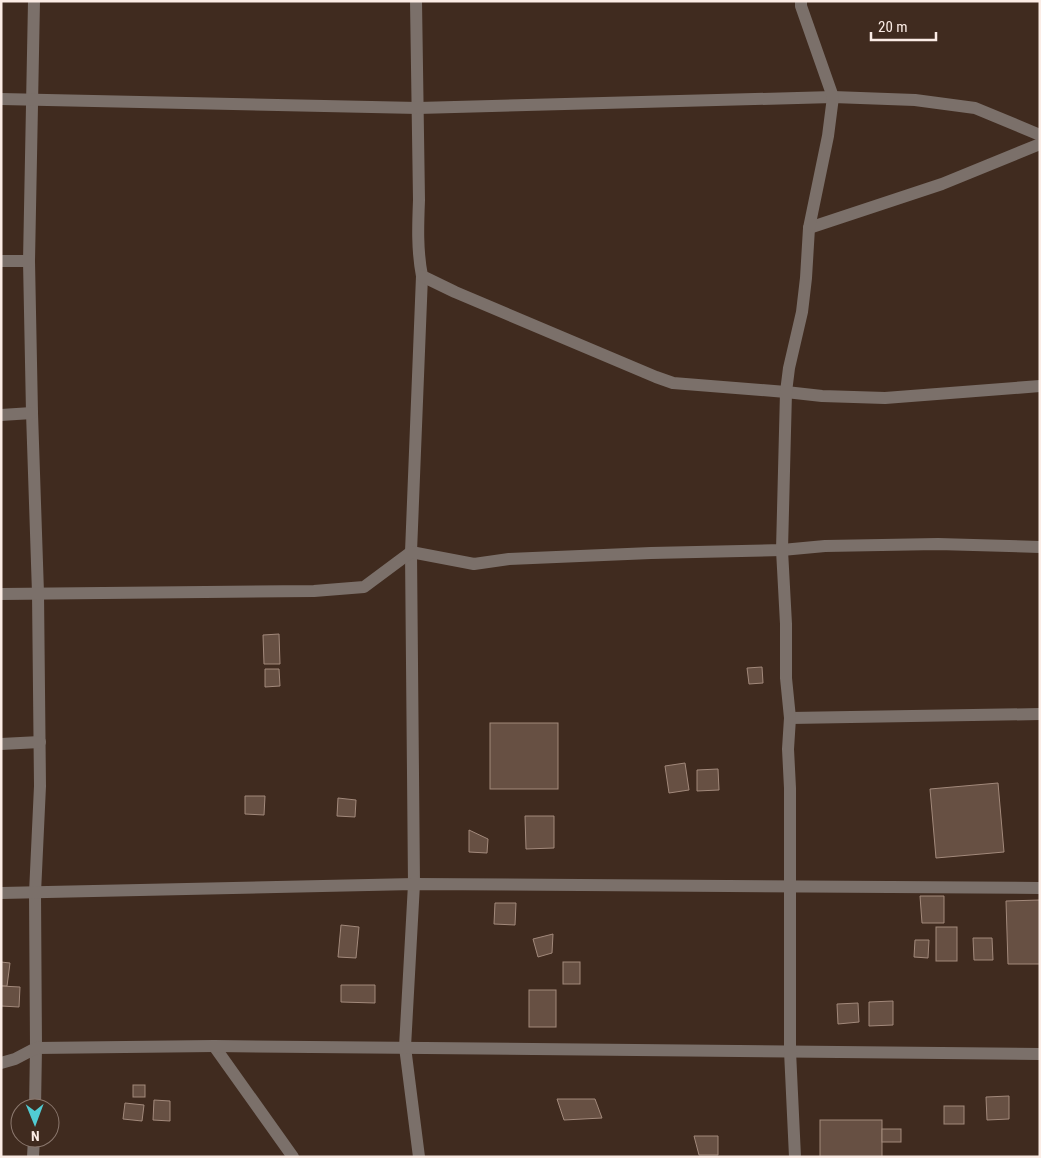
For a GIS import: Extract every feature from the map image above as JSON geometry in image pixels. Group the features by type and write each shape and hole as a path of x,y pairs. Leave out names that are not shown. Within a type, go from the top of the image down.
{"street":[{"path":"34,1 29,261 40,742 35,893 36,1048 34,1098"},
{"path":"416,1 418,232 422,276 411,552 414,884 405,1047 419,1157"},
{"path":"795,1157 790,1051 790,788 788,749 790,718 786,678 786,624 782,550 786,392 788,368 802,312 809,228 828,136 833,97 801,6 801,1"},
{"path":"1,100 418,108 833,97 915,100 975,108 1040,135"},
{"path":"809,228 942,184 1040,144"},
{"path":"1,261 29,261"},
{"path":"422,276 455,292 673,383 822,396 885,398 1040,386"},
{"path":"1,415 32,414"},
{"path":"1,594 314,591 364,587 411,552 474,564 509,559 782,550 825,546 1040,547"},
{"path":"790,718 1040,714"},
{"path":"1,744 40,742"},
{"path":"1,893 414,884 1040,888"},
{"path":"214,1046 293,1157"},
{"path":"1,1063 15,1059 36,1048 214,1046 1040,1054"}],"building":[{"path":"279,634 280,664 264,664 263,635"},
{"path":"762,667 763,683 749,684 747,668"},
{"path":"265,669 279,669 280,686 265,687"},
{"path":"490,723 558,723 558,789 490,789"},
{"path":"685,763 689,790 669,793 665,766"},
{"path":"718,769 719,790 697,791 697,770"},
{"path":"998,783 1004,852 936,858 930,789"},
{"path":"245,796 265,796 264,815 245,814"},
{"path":"338,798 356,800 355,817 337,816"},
{"path":"525,816 554,816 554,848 526,849"},
{"path":"469,830 488,839 487,853 469,852"},
{"path":"920,896 944,896 944,923 922,923"},
{"path":"1040,900 1040,964 1008,964 1006,901"},
{"path":"495,903 516,903 515,925 494,924"},
{"path":"341,925 359,927 356,958 338,957"},
{"path":"936,927 957,927 957,961 936,961"},
{"path":"553,934 552,953 538,957 533,939"},
{"path":"973,938 992,938 993,960 974,960"},
{"path":"915,940 929,940 928,958 914,957"},
{"path":"1,962 10,963 7,986 1,986"},
{"path":"563,962 580,962 580,984 563,984"},
{"path":"341,985 375,985 375,1003 341,1002"},
{"path":"1,986 20,987 19,1007 1,1006"},
{"path":"529,990 556,990 556,1027 529,1027"},
{"path":"893,1001 893,1025 869,1026 869,1002"},
{"path":"858,1003 859,1022 838,1024 837,1004"},
{"path":"133,1085 145,1085 145,1097 133,1097"},
{"path":"1009,1096 1009,1119 987,1120 986,1097"},
{"path":"557,1099 595,1099 602,1118 564,1120"},
{"path":"154,1100 170,1101 170,1121 153,1120"},
{"path":"125,1103 144,1105 142,1121 123,1119"},
{"path":"944,1106 964,1106 964,1124 944,1124"},
{"path":"820,1120 882,1120 882,1157 820,1157"},
{"path":"882,1129 901,1129 901,1142 882,1142"},
{"path":"694,1136 718,1136 718,1155 699,1155"}]}
